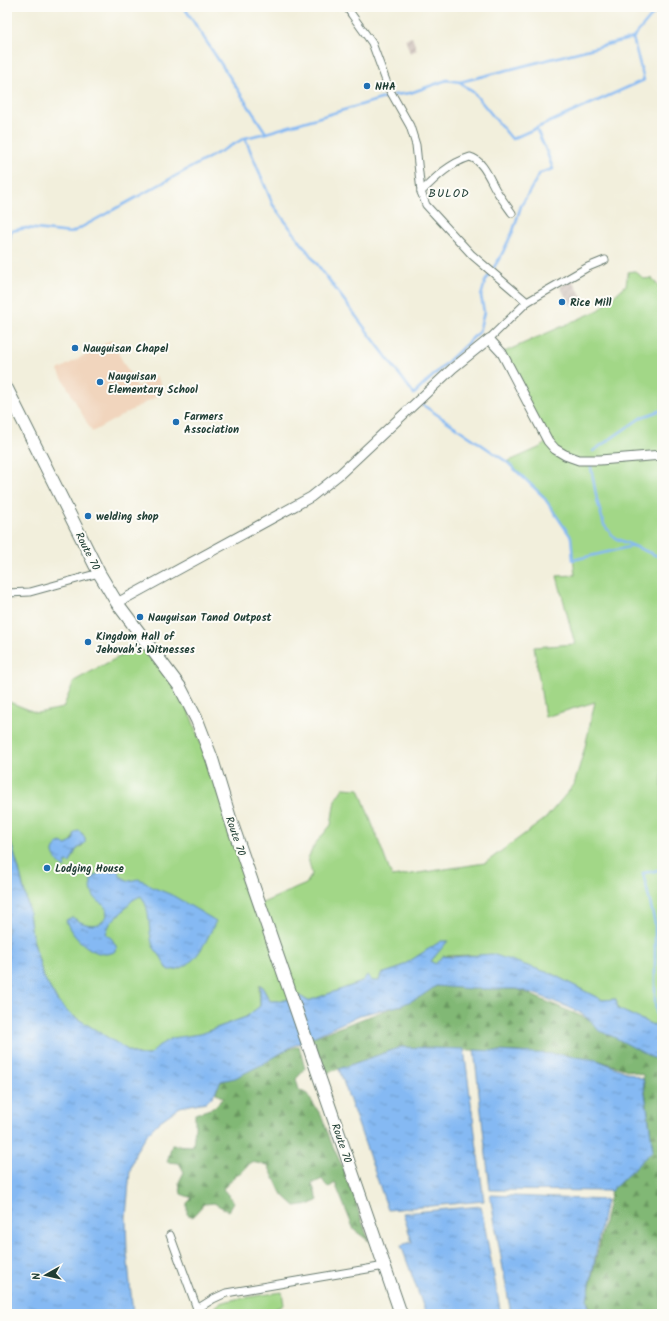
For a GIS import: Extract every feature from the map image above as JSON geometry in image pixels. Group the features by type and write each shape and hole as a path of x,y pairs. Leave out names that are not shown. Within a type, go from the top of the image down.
{"highway":[{"name":"Route 70","path":"7,389 99,573 117,603 180,687 197,720 212,759 230,818 401,1314"}],"street":[{"path":"347,7 372,43 390,89 410,126 416,145 421,192 426,205 472,255 527,302"},
{"path":"421,192 449,166 470,157 476,159 512,213"},
{"path":"117,603 311,497 340,474 453,368 489,338 527,302 588,267 605,260"},
{"path":"489,338 502,353 548,441 555,449 565,455 579,460 600,460 662,455"},
{"path":"7,593 30,592 99,573"},
{"path":"170,1235 198,1311 212,1299 226,1293 385,1266"}],"shaded area":[{"path":"412,37 417,50 410,53 405,39"},
{"path":"572,280 586,303 577,308 574,304 571,306 560,287"},
{"name":"Nauguisan Elementary School","path":"111,340 137,387 157,377 165,392 92,432 58,370"}],"green space":[{"path":"635,271 644,279 652,278 662,291 662,1029 618,1009 616,999 602,1000 552,974 518,963 471,955 443,956 435,965 431,961 447,941 426,951 397,969 381,974 379,981 362,982 308,1001 300,996 281,1001 270,1001 261,985 259,986 260,1006 246,1017 200,1034 188,1036 158,1046 150,1055 141,1055 131,1052 70,1014 58,1002 43,976 32,935 28,906 7,829 7,701 37,713 63,708 74,681 147,643 180,687 260,904 306,884 312,874 308,858 315,844 331,825 335,800 343,788 359,789 392,877 485,863 545,819 574,785 585,747 595,702 545,717 534,647 575,644 557,576 575,575 571,537 543,496 507,462 541,447 547,441 502,353 599,310 626,285 628,272","holes":["82,833 85,838 82,846 76,850 71,860 62,866 54,854 65,845 71,843 74,836"]},
{"path":"436,986 517,989 590,1020 662,1063 662,1314 593,1314 587,1300 611,1191 653,1150 643,1075 597,1060 519,1052 401,1047 327,1073 311,1038 413,1000"},
{"path":"299,1046 305,1069 296,1079 299,1090 307,1094 322,1117 350,1189 357,1196 357,1207 369,1241 354,1230 335,1183 328,1188 322,1179 312,1184 318,1200 311,1204 295,1206 281,1193 268,1165 251,1162 223,1189 234,1202 228,1211 214,1203 204,1204 192,1217 187,1214 187,1203 192,1198 181,1194 179,1182 184,1172 179,1163 167,1162 172,1145 193,1146 195,1114 213,1108 224,1098 216,1093 219,1083 267,1061 286,1050"},
{"path":"282,1292 284,1305 272,1310 272,1314 212,1314 212,1310 220,1303"}],"water":[{"path":"7,829 28,906 32,935 43,976 58,1002 70,1014 131,1052 141,1055 150,1055 158,1046 172,1038 200,1034 246,1017 260,1006 260,985 270,1001 281,1001 300,996 308,1001 362,982 367,975 372,981 379,981 381,974 397,969 441,941 448,941 431,961 435,964 443,956 452,957 492,954 552,974 602,1000 616,999 618,1009 662,1029 662,1063 614,1037 599,1031 590,1020 577,1011 538,995 517,989 471,989 436,986 420,997 402,1005 360,1015 291,1047 263,1064 235,1078 221,1081 213,1096 206,1102 180,1107 160,1121 148,1133 136,1151 130,1171 126,1217 127,1252 133,1314 7,1314"},
{"path":"77,831 83,835 85,843 76,850 70,863 66,862 64,868 55,858 53,853 54,848 60,842 65,845 70,843"},
{"path":"111,864 116,865 120,876 129,881 138,879 146,882 152,887 172,895 216,921 203,946 192,961 177,969 168,970 153,946 147,907 141,896 131,901 109,926 106,934 112,939 117,948 114,952 106,954 93,951 76,937 71,931 66,920 72,917 89,925 96,925 100,924 107,916 106,907 96,899 92,892 91,879"},
{"path":"401,1047 464,1049 484,1201 388,1210 339,1069"},
{"path":"474,1050 555,1054 597,1060 643,1079 653,1150 611,1191 490,1190"},
{"path":"490,1195 606,1200 587,1300 590,1314 511,1314"},
{"path":"481,1206 501,1314 426,1314 401,1245 412,1242 403,1213"}],"waterway":[{"path":"184,7 266,133 391,96"},
{"path":"394,95 410,93 447,80 460,82 633,38 659,7"},
{"path":"460,82 474,93 512,139 644,80 633,38"},
{"path":"245,138 273,205 414,394 479,332 484,312 481,296 485,282 502,254 513,231 521,206 540,173 553,169 536,128"},
{"path":"7,255 11,231 26,228 71,233 245,138 266,133"},
{"path":"420,403 507,462 543,496 571,537 573,560 633,546"},
{"path":"593,451 642,417 662,410"},
{"path":"590,462 597,500 604,525 615,538 662,558"},
{"path":"659,1030 655,1003 655,923 643,873 662,870"}],"place":[{"name":"NHA","path":"367,86"},
{"name":"Rice Mill","path":"562,302"},
{"name":"Nauguisan Chapel","path":"75,348"},
{"name":"Nauguisan Elementary School","path":"100,382"},
{"name":"Farmers Association","path":"176,422"},
{"name":"welding shop","path":"88,516"},
{"name":"Nauguisan Tanod Outpost","path":"140,617"},
{"name":"Kingdom Hall of Jehovah's Witnesses","path":"88,642"},
{"name":"Lodging House","path":"47,868"}],"district":[{"name":"BULOD","path":"449,193"}]}
